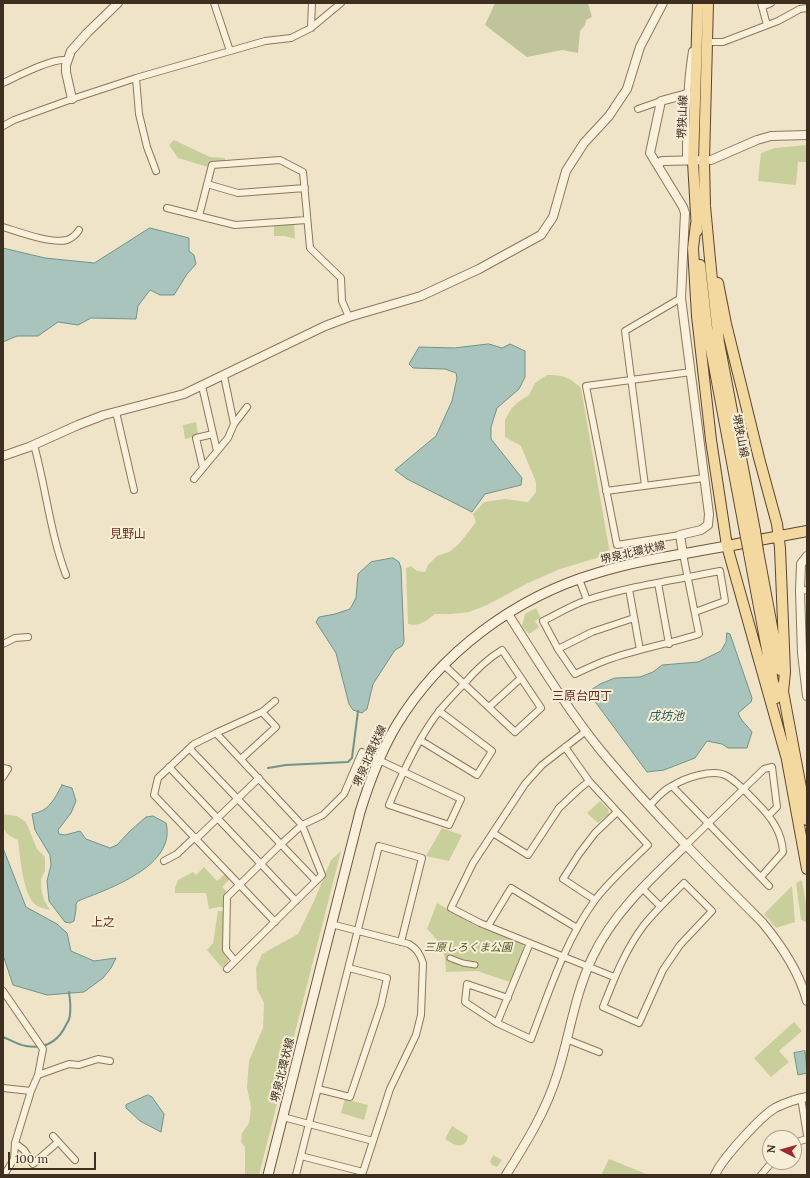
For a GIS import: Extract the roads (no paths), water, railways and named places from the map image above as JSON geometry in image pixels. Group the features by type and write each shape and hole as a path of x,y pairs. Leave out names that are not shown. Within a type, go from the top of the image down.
{"main road":[{"name":"堺狭山線","path":"698,3 702,42 705,206 710,270 719,343 750,531"},
{"name":"堺狭山線","path":"708,3 702,42 690,161 707,328 783,692 807,820"},
{"path":"696,224 693,248 697,316 711,440 727,546 786,756"},
{"path":"707,226 726,324 779,536 785,672 783,692"},
{"path":"727,546 807,531"},
{"name":"堺泉北環状線","path":"268,1175 360,812 379,760 396,727 420,692 444,665 473,639 508,614 535,598 579,579 625,565 727,546"},
{"name":"堺狭山線","path":"754,552 786,756 807,869"}],"street":[{"path":"72,99 66,72 71,51 118,3"},
{"path":"214,3 230,51"},
{"path":"311,28 312,3"},
{"path":"3,126 14,120 72,99 136,78 265,41 291,38 311,28 341,3"},
{"path":"3,456 34,445 78,425 116,412 184,394 325,326 349,317 421,296 479,269 540,235 553,217 566,171 584,143 609,116 627,89 640,47 663,3"},
{"path":"767,25 761,5 771,3"},
{"path":"690,161 687,94 693,49 702,42 723,42 778,21 800,9 807,8"},
{"path":"3,83 62,59 68,60"},
{"path":"136,78 139,114 147,146 156,171"},
{"path":"638,109 687,94"},
{"path":"661,101 650,153 683,207 684,213 681,298 691,372 709,514 708,525 701,530 680,535 617,545 586,386 691,372"},
{"path":"658,164 662,161 711,160 757,140 771,136 807,136"},
{"path":"198,216 212,166 280,160 304,172 310,248 341,278 342,301 349,317"},
{"path":"207,184 238,193 305,188"},
{"path":"167,208 235,225 308,220"},
{"path":"3,227 38,238 58,241 68,240 76,235 79,230"},
{"path":"645,486 630,380 625,331 681,298"},
{"path":"224,376 234,424"},
{"path":"202,386 217,451"},
{"path":"194,479 228,438 234,424 247,407"},
{"path":"116,412 134,490"},
{"path":"203,468 196,438 213,434"},
{"path":"34,445 40,466 58,553 66,575"},
{"path":"606,491 704,478"},
{"path":"680,535 687,578 699,634 668,644 606,660 575,674 558,649 543,621 587,600 628,589 687,578 720,571 725,600 695,612"},
{"path":"807,556 801,564 804,590 804,652 807,696"},
{"path":"579,579 587,600"},
{"path":"658,583 668,644"},
{"path":"628,589 640,650"},
{"path":"508,614 556,688 602,751 649,806 686,846 762,922 773,935 785,952 798,976 807,1001"},
{"path":"558,649 592,632 634,618"},
{"path":"3,644 15,638 28,637"},
{"path":"235,961 226,950 227,897 302,825 323,815 344,794 362,752 403,771 461,799 449,825 389,805 403,771 420,740 439,711 463,684 484,664 502,650 541,708 515,732 463,684 444,665"},
{"path":"489,707 521,678"},
{"path":"275,701 262,712 194,744 158,778 154,795 275,922"},
{"path":"420,740 477,775 492,752 439,711"},
{"path":"241,760 276,727 262,712"},
{"path":"586,731 542,765 525,784 474,863 452,908 488,926 530,944 614,977"},
{"path":"216,733 302,825 322,875 226,969"},
{"path":"508,998 467,984 466,1002 498,1023 530,1039 577,928 595,900 614,878 648,845 589,781 565,746"},
{"path":"190,749 316,882"},
{"path":"169,767 296,901"},
{"path":"506,1175 529,1139 544,1109 558,1075 579,991 600,943 614,920 642,888 743,789 764,769 772,767 777,807 769,815"},
{"path":"3,768 8,769 3,777"},
{"path":"649,806 672,786 694,777 711,773 720,773 726,776 743,789 769,815 778,830 783,852 761,877"},
{"path":"164,861 177,854 196,838 259,778"},
{"path":"492,833 528,855 559,808 577,790 589,781"},
{"path":"672,786 769,886"},
{"path":"595,900 563,879 595,833 617,812"},
{"path":"296,1175 379,846 422,858 401,942"},
{"path":"684,883 712,911 680,945 663,970 639,1023 603,1007 614,977 630,946 643,926 660,906 684,883"},
{"path":"488,926 511,888 577,928"},
{"path":"642,888 660,906"},
{"path":"301,1156 364,1172 390,1088 412,1045 421,1015 423,964 416,949 409,944 331,924"},
{"path":"498,1023 530,944"},
{"path":"450,958 463,963 475,965"},
{"path":"318,1090 350,1097 381,1006 387,978 349,968"},
{"path":"3,991 43,1049 38,1075 31,1091 15,1143 14,1159 4,1175"},
{"path":"566,1039 599,1052"},
{"path":"38,1075 69,1064 79,1065 98,1059 110,1061"},
{"path":"3,1088 31,1091"},
{"path":"715,1175 727,1157 762,1118 774,1109 804,1097 807,1135"},
{"path":"283,1117 373,1141"},
{"path":"15,1143 24,1150 33,1164 55,1139 75,1160"}],"water":[{"path":"150,228 189,238 189,251 194,255 196,264 187,274 174,295 160,295 150,290 138,306 136,319 91,318 78,325 58,322 38,336 17,336 3,342 3,248 45,258 94,263"},
{"path":"489,344 502,348 510,344 525,351 525,377 519,389 497,408 491,427 491,439 522,478 521,485 485,494 472,512 407,479 395,470 436,436 452,401 457,378 456,373 445,369 413,368 409,364 419,347 454,348"},
{"path":"393,558 399,562 401,568 404,642 402,646 395,650 373,684 367,709 362,713 353,710 349,704 336,653 316,622 319,617 350,609 356,598 358,574 371,562"},
{"name":"戌坊池","path":"727,633 730,634 752,698 751,702 738,713 752,732 747,748 728,748 722,744 707,741 695,758 664,770 647,772 588,692 600,684 615,678 640,677 653,672 662,665 698,662 721,651 726,642"},
{"path":"62,785 72,788 76,801 71,813 58,830 59,834 65,835 80,831 86,839 110,848 117,845 146,817 153,816 166,823 167,838 161,852 151,863 137,874 106,890 78,901 76,904 74,921 70,923 65,922 49,901 47,881 51,865 50,855 35,830 32,814 38,813 47,807"},
{"path":"3,848 26,907 57,924 67,933 71,951 94,961 116,958 111,968 103,978 84,992 47,995 13,985 3,955"},
{"path":"805,1051 807,1073 798,1075 794,1053"},
{"path":"148,1095 152,1097 164,1114 161,1132 140,1121 126,1108 126,1105"}],"waterway":[{"path":"268,768 286,765 348,762 352,758 358,711"},
{"path":"3,1037 20,1045 33,1047 44,1045 55,1040 63,1031 69,1018 69,992"}],"district":[{"name":"見野山","path":"128,535"},
{"name":"三原台四丁","path":"582,697"},
{"name":"上之","path":"103,923"}],"park label":[{"name":"三原しろくま公園","path":"468,948"}]}
